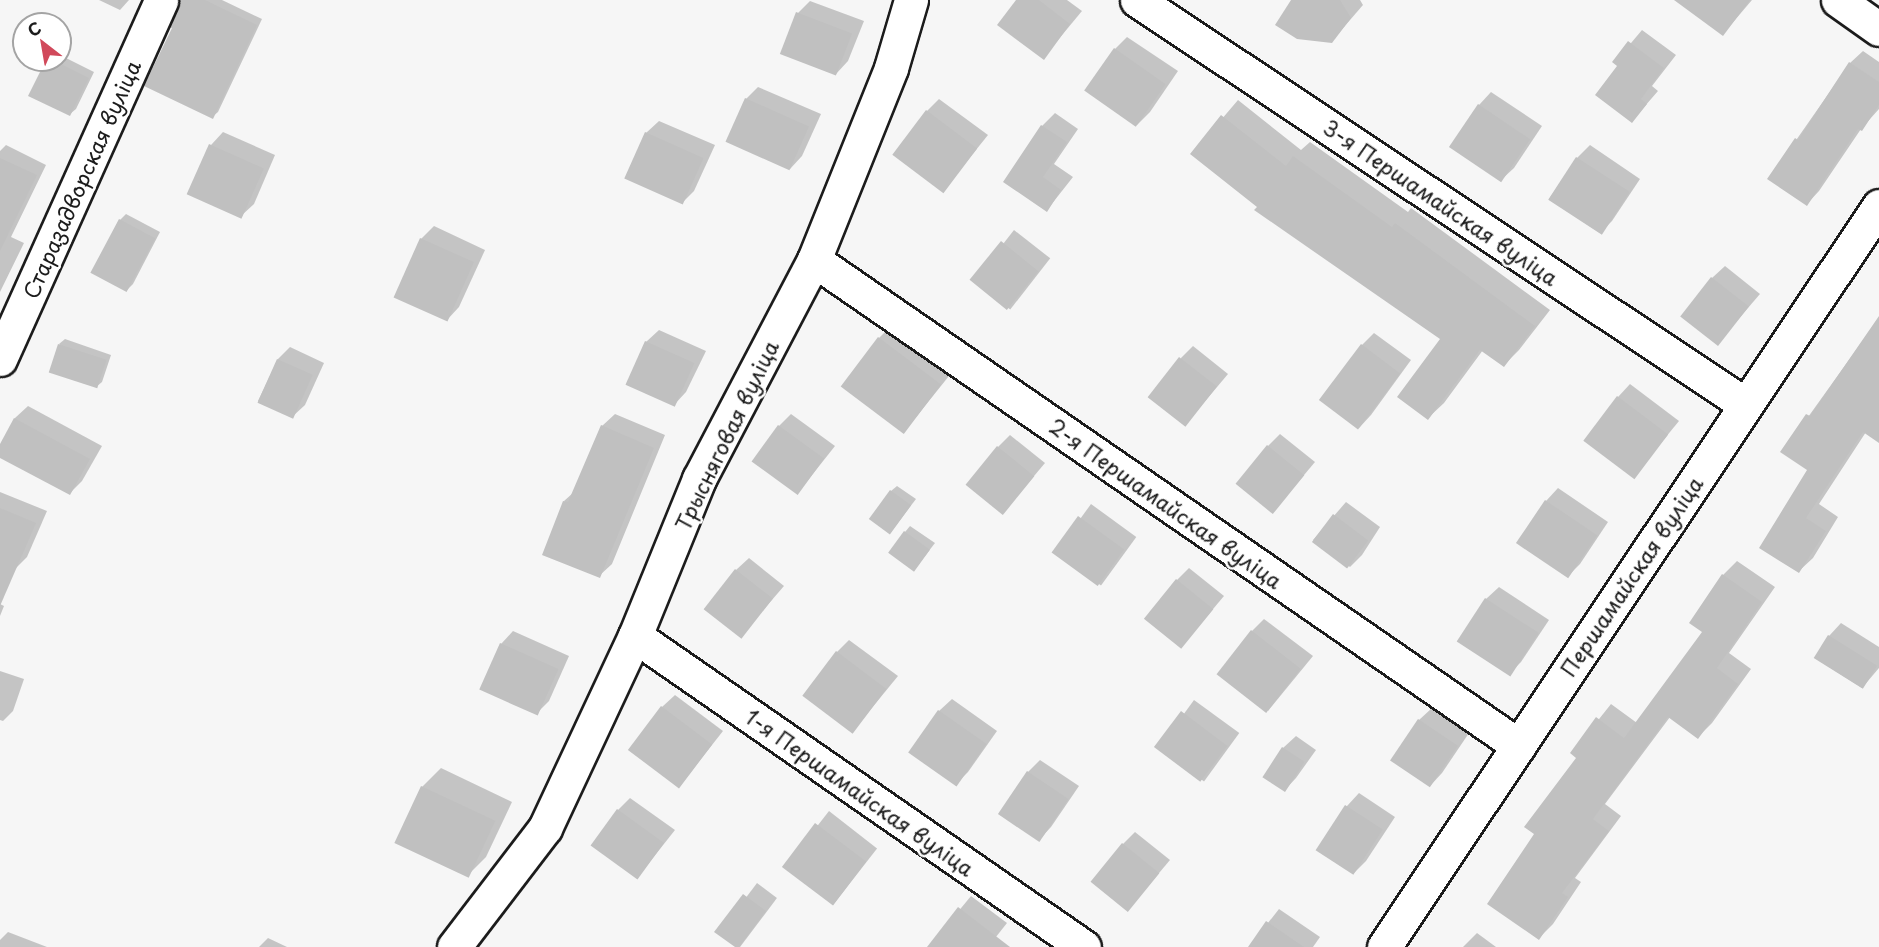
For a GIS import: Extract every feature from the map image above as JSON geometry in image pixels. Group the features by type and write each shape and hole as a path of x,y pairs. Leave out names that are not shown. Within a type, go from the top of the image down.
{"street":[{"name":"Старазадворская вуліца","path":"0,359 161,0"},
{"name":"Трысняговая вуліца","path":"454,947 544,828 635,636 699,479 814,260 891,69 911,0"},
{"name":"3-я Першамайская вуліца","path":"1137,0 1746,405"},
{"path":"1838,0 1879,28"},
{"name":"Першамайская вуліца","path":"1384,947 1879,206"},
{"name":"2-я Першамайская вуліца","path":"814,260 1519,746"},
{"name":"1-я Першамайская вуліца","path":"635,636 1084,947"}],"building":[{"path":"179,0 205,0 257,25 213,119 144,86 172,28 169,27"},
{"path":"1016,0 1039,0 1070,24 1044,60 997,25"},
{"path":"1291,0 1340,0 1351,18 1332,43 1297,39 1275,25"},
{"path":"1674,0 1750,0 1723,36"},
{"path":"796,12 852,34 836,76 780,54"},
{"path":"1628,41 1664,68 1641,99 1647,104 1632,123 1595,95 1617,66 1612,62"},
{"path":"1114,48 1166,84 1136,127 1084,91"},
{"path":"1849,62 1879,82 1879,105 1862,131 1858,129 1807,206 1767,179 1795,138 1798,140"},
{"path":"72,70 89,78 70,116 28,96 40,72 72,72"},
{"path":"745,98 809,126 789,170 725,142"},
{"path":"1478,104 1530,139 1501,182 1449,147"},
{"path":"926,110 977,149 943,193 892,155"},
{"path":"1221,115 1286,166 1293,156 1392,227 1395,223 1535,326 1504,367 1480,350 1428,420 1397,397 1440,339 1254,210 1257,207 1190,154"},
{"path":"1041,125 1067,142 1043,177 1061,190 1047,212 1003,182"},
{"path":"645,132 703,158 683,205 624,179"},
{"path":"209,144 264,168 241,219 187,194"},
{"path":"1576,157 1630,192 1602,235 1548,200"},
{"path":"0,158 37,175 0,251"},
{"path":"119,219 155,238 127,292 90,273"},
{"path":"420,238 474,262 447,321 394,297"},
{"path":"1001,241 1038,271 1007,310 970,280"},
{"path":"1711,277 1749,307 1718,346 1680,316"},
{"path":"1879,316 1879,443 1863,432 1806,518 1826,531 1799,573 1759,548 1807,470 1780,452 1806,414 1810,416"},
{"path":"878,337 941,385 904,434 841,387"},
{"path":"645,341 694,363 675,407 625,385"},
{"path":"58,344 107,360 97,388 49,373"},
{"path":"1361,344 1400,373 1358,429 1319,400"},
{"path":"1179,357 1217,387 1185,427 1148,397"},
{"path":"277,359 313,375 293,419 257,403"},
{"path":"1617,396 1668,435 1634,479 1583,441"},
{"path":"14,418 90,459 70,495 0,458 0,444"},
{"path":"601,425 654,448 600,578 542,555 563,501 568,502"},
{"path":"778,425 824,459 798,495 752,461"},
{"path":"1267,445 1304,475 1273,514 1236,484"},
{"path":"997,446 1034,476 1003,515 966,485"},
{"path":"890,490 911,505 890,534 869,519"},
{"path":"1545,500 1597,535 1568,578 1516,543"},
{"path":"0,508 36,523 0,606"},
{"path":"1333,514 1368,540 1347,568 1312,542"},
{"path":"1078,516 1124,550 1098,586 1052,552"},
{"path":"904,531 930,550 914,572 888,553"},
{"path":"735,569 773,599 741,639 704,609"},
{"path":"1722,574 1762,602 1717,668 1738,684 1698,739 1668,717 1593,819 1609,831 1562,893 1568,897 1539,940 1487,904 1534,834 1524,827 1576,758 1570,753 1596,717 1624,738 1702,632 1689,623"},
{"path":"1176,579 1213,609 1181,649 1144,619"},
{"path":"1485,598 1539,633 1510,676 1457,642"},
{"path":"1251,630 1301,669 1266,713 1217,674"},
{"path":"1828,635 1877,666 1863,689 1814,658"},
{"path":"500,643 558,669 538,716 479,690"},
{"path":"836,651 886,689 853,734 802,696"},
{"path":"661,706 712,745 679,788 628,750"},
{"path":"938,710 986,744 957,786 908,753"},
{"path":"1181,711 1227,746 1200,782 1154,747"},
{"path":"1418,719 1458,746 1430,787 1390,760"},
{"path":"1282,747 1305,762 1285,792 1262,777"},
{"path":"1027,771 1068,799 1039,842 998,814"},
{"path":"421,786 495,821 469,878 394,843"},
{"path":"1345,805 1383,830 1353,875 1316,850"},
{"path":"617,809 664,843 637,879 591,845"},
{"path":"815,823 866,862 833,905 782,867"},
{"path":"1122,843 1159,873 1128,912 1091,882"},
{"path":"743,894 766,911 739,947 735,947 714,932"},
{"path":"958,907 1010,947 927,947"},
{"path":"1266,921 1304,947 1248,947"}]}
